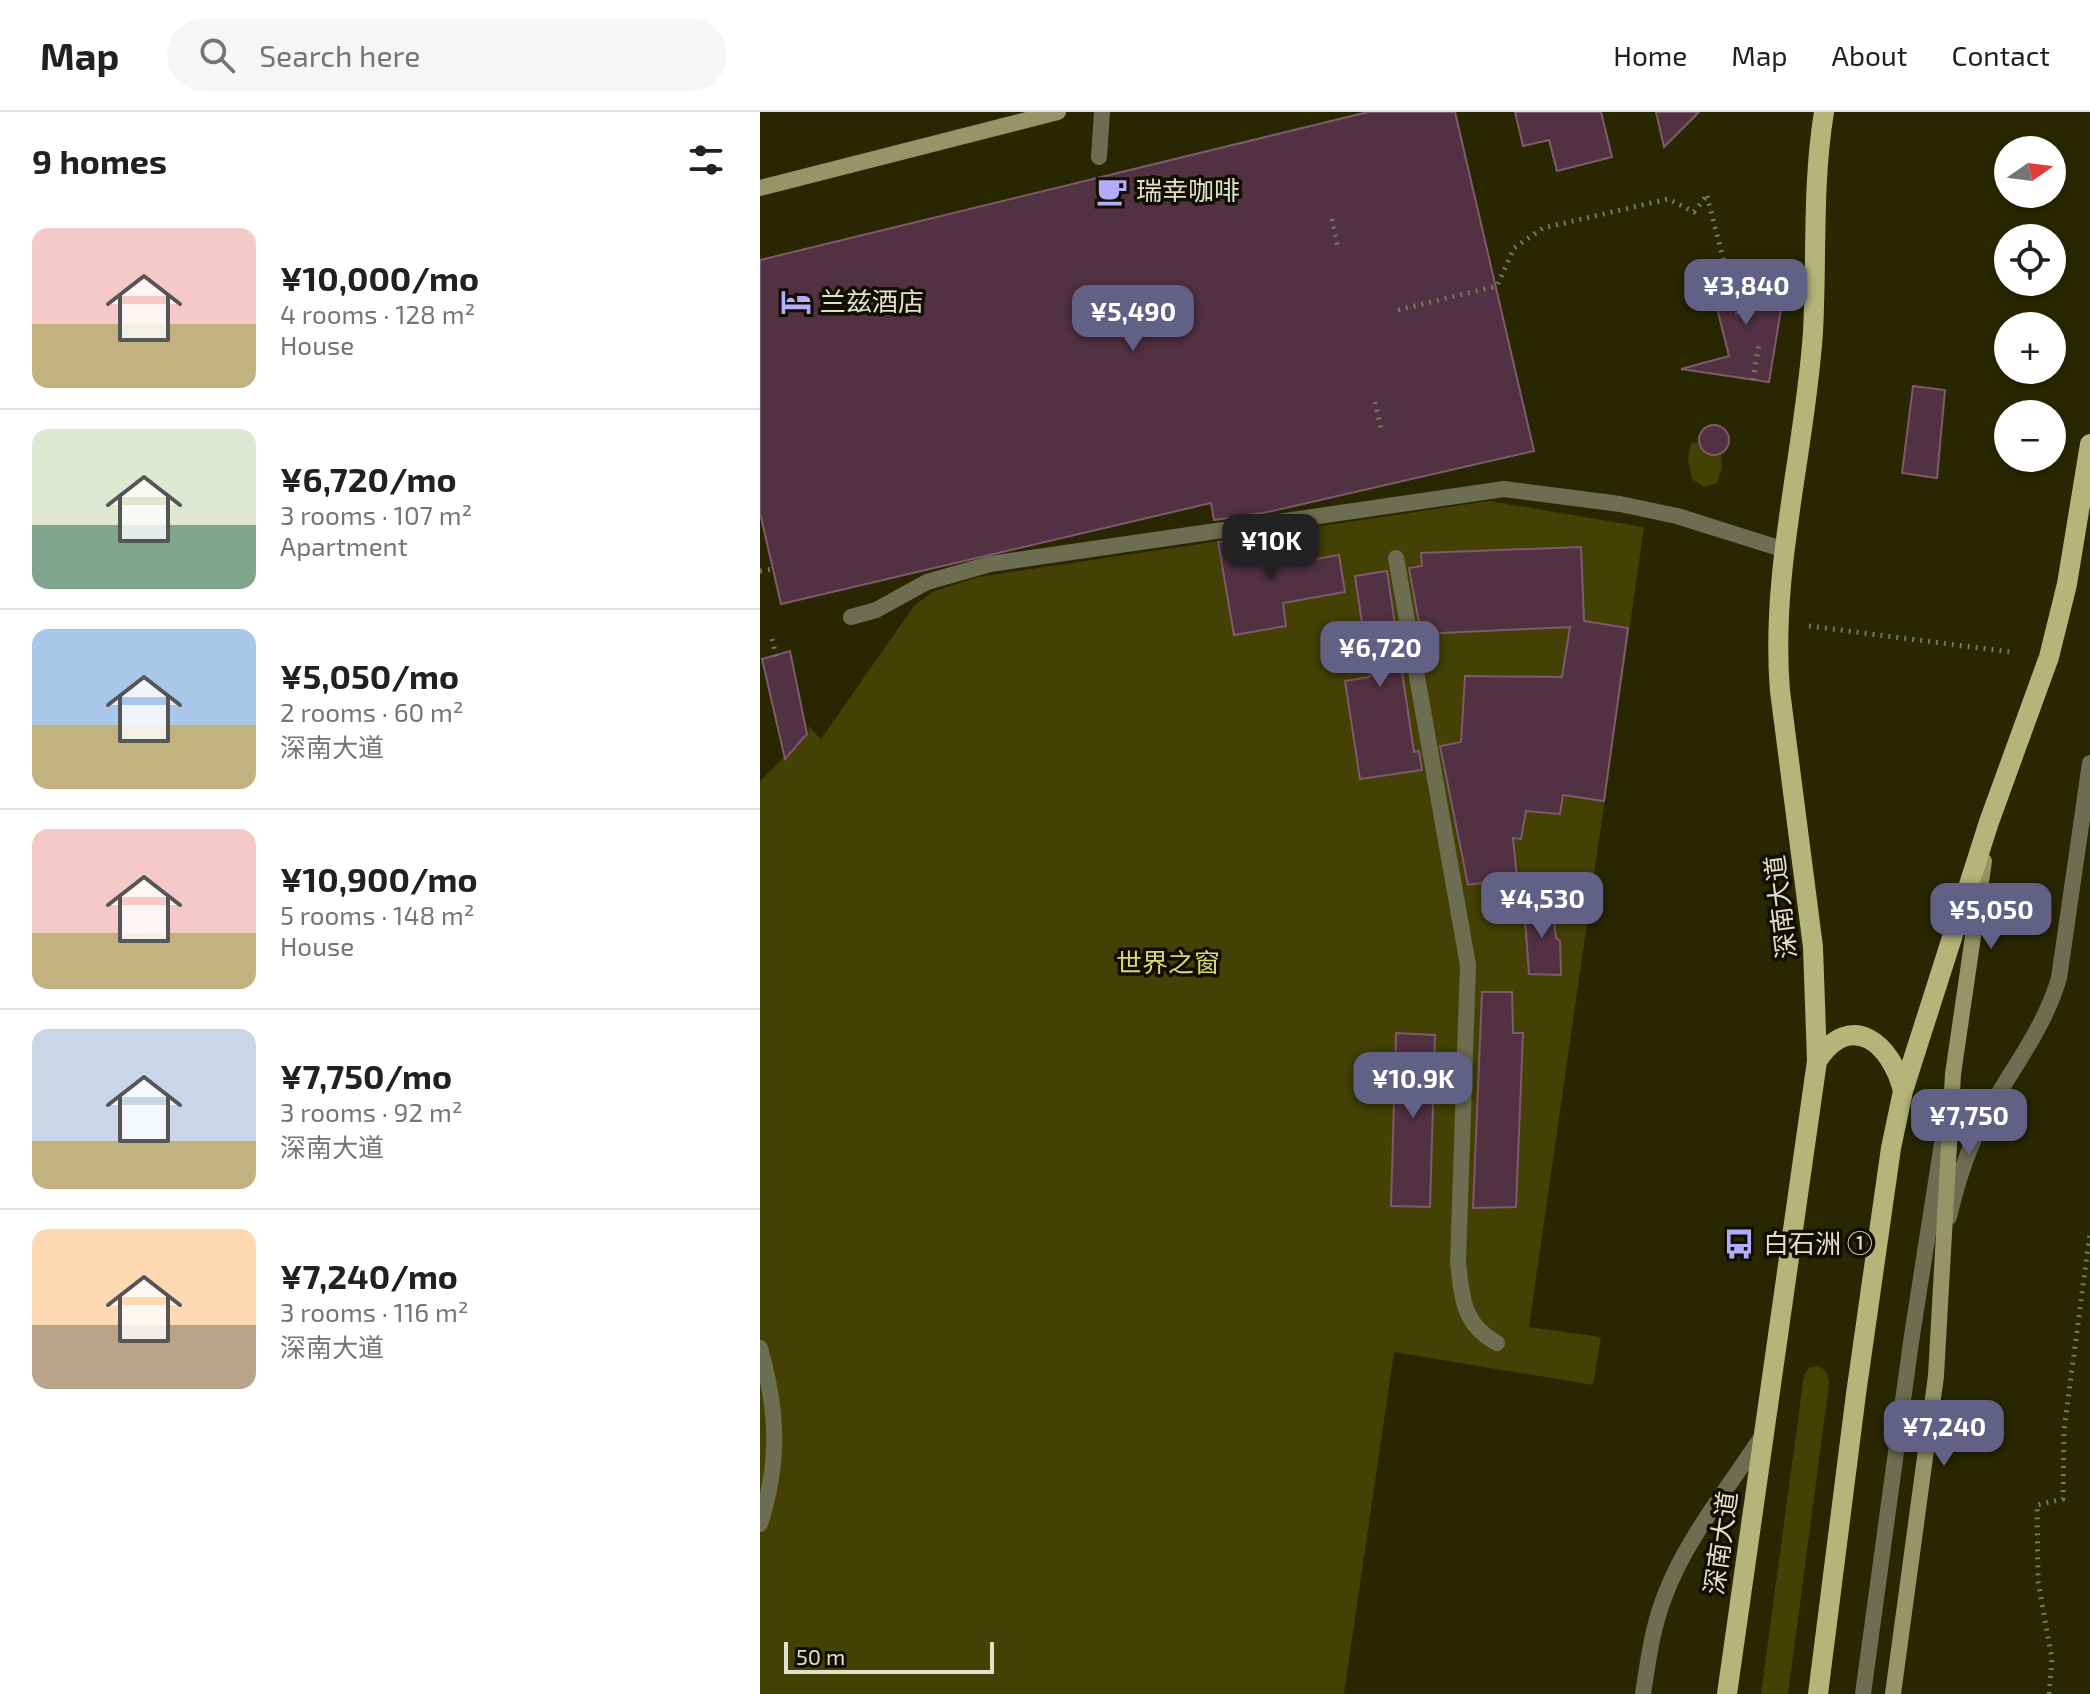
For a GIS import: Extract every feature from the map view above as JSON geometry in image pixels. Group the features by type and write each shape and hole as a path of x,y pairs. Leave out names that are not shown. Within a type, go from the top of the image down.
{"main road":[{"path":"760,188 1058,112"},
{"name":"深南大道","path":"1727,1694 1817,1061 1816,982 1778,665 1780,593 1813,330 1818,150 1824,112"},
{"path":"1818,1694 1856,1394 1891,1148 1903,1091 1989,822 2049,657 2067,584 2089,468 2090,444"},
{"path":"1893,1694 1936,1376 1953,1074 1989,822"},
{"path":"1817,1061 1835,1042 1848,1036 1873,1040 1892,1058 1903,1091"}],"street":[{"path":"1099,157 1102,112"},
{"path":"851,617 876,610 927,582 990,564 1504,489 1620,504 1677,516 1785,550"},
{"path":"1396,558 1468,965 1458,1262 1462,1294 1469,1318 1480,1334 1497,1343"},
{"path":"1944,1237 1971,1145 2052,1003 2059,978 2090,763"},
{"path":"1863,1694 1911,1342 1953,1074"},
{"path":"760,1348 769,1380 775,1428 773,1484 760,1524"},
{"path":"1643,1694 1652,1639 1664,1597 1683,1558 1764,1434"}],"path":[{"path":"1398,310 1497,286 1514,248 1543,228 1668,199 1694,212 1707,195 1738,316"},
{"path":"1332,219 1338,248"},
{"path":"1753,380 1759,343"},
{"path":"1375,402 1381,429"},
{"path":"760,571 773,569"},
{"path":"1809,626 2011,652"},
{"path":"772,639 777,661"},
{"path":"2049,1694 2052,1659 2038,1581 2037,1505 2063,1499 2064,1430 2090,1233"}],"green space":[{"path":"1699,442 1707,453 1721,453 1722,468 1717,483 1704,487 1692,479 1688,460 1691,443"},
{"name":"世界之窗","path":"1489,501 1644,527 1529,1327 1601,1337 1593,1385 1394,1352 1344,1694 760,1694 760,781 809,732 808,726 821,739 914,606 932,592 978,577"},
{"path":"1817,1366 1826,1372 1829,1385 1788,1694 1761,1694 1804,1375 1809,1368"}],"building":[{"path":"1368,112 1455,112 1534,451 1268,512 1214,520 1211,503 781,604 760,513 760,260"},
{"path":"1515,112 1601,112 1612,157 1557,171 1549,140 1523,146"},
{"path":"1656,112 1699,112 1664,147"},
{"path":"1708,272 1785,285 1769,382 1681,369 1729,356"},
{"path":"1913,386 1945,390 1937,478 1902,473"},
{"path":"1714,425 1720,426 1728,434 1728,446 1720,454 1714,455 1708,454 1700,446 1699,440 1700,434 1708,426"},
{"path":"1272,534 1278,566 1339,555 1345,592 1283,603 1286,626 1234,635 1218,542"},
{"path":"1581,547 1584,621 1628,628 1604,801 1563,795 1560,814 1526,811 1521,839 1513,838 1517,878 1468,885 1440,746 1461,742 1465,676 1562,677 1570,627 1421,634 1409,568 1422,566 1421,553"},
{"path":"1387,571 1414,752 1419,751 1422,770 1360,779 1345,681 1370,677 1355,576"},
{"path":"790,651 807,734 785,759 762,659"},
{"path":"1552,902 1556,938 1560,941 1561,975 1529,974 1524,906"},
{"path":"1482,992 1512,992 1513,1033 1523,1033 1516,1207 1473,1208"},
{"path":"1396,1033 1435,1035 1430,1207 1391,1206"}],"place":[{"name":"瑞幸咖啡","path":"1112,191"},
{"name":"兰兹酒店","path":"796,302"},
{"name":"白石洲 ①","path":"1739,1244"}]}
